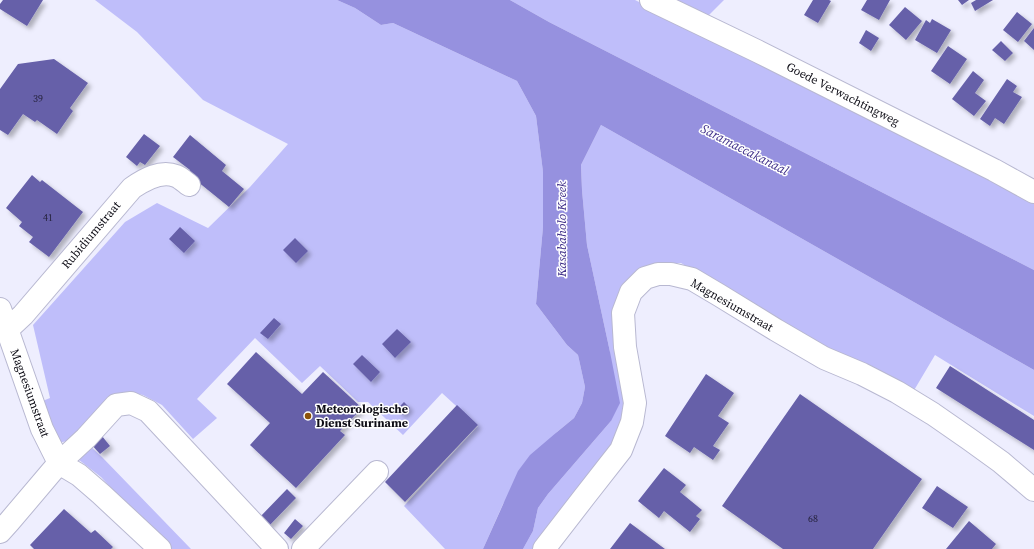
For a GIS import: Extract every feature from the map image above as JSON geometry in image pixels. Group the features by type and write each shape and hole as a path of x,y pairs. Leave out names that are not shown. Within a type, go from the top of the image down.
{"street":[{"name":"Goede Verwachtingweg","path":"651,0 764,54 1034,192"},
{"name":"Rubidiumstraat","path":"8,329 23,315 132,188 152,176 165,173 177,176 189,185"},
{"name":"Magnesiumstraat","path":"544,549 621,450 632,422 635,403 625,347 623,313 631,292 646,278 658,274 672,274 692,279 824,358 862,374 897,392 933,414 969,439 1001,462 1034,490"},
{"name":"Magnesiumstraat","path":"0,309 42,429 59,463"},
{"path":"0,532 59,463 86,438 116,405 131,403 148,411 277,549"},
{"path":"59,463 102,494 160,549"},
{"path":"303,549 377,472"}],"shaded area":[{"path":"95,0 337,0 355,8 381,25 393,23 517,81 536,116 543,172 543,227 536,304 567,345 578,355 585,387 582,403 574,418 557,432 503,504 483,549 445,549 404,506 478,426 442,393 403,435 368,402 358,402 320,366 302,383 255,338 197,399 217,418 193,439 162,405 143,395 129,392 116,397 67,441 58,443 40,402 50,398 33,325 125,222 157,203 208,228 250,187 288,144 203,100 137,32"},
{"path":"510,0 635,0 947,154 1034,202 1034,270 549,22"},
{"path":"671,0 724,0 707,17"},
{"path":"601,125 1034,370 1034,416 935,355 913,392 799,337 681,263 664,263 643,270 627,285 629,400 614,445 537,549 523,549 533,531 538,508 548,494 611,421 610,352 587,245 581,165"},
{"path":"88,444 191,549 171,549 101,477 74,456"}],"water":[{"path":"337,0 510,0 549,22 1034,270 1034,370 601,125 581,165 582,190 587,245 620,403 611,421 548,494 538,508 533,531 523,549 483,549 518,471 530,455 574,418 582,403 585,387 578,355 567,345 536,304 543,227 543,172 536,116 517,81 393,23 381,25 355,8"}],"building":[{"path":"3,0 43,0 27,26 0,9 0,4"},
{"path":"813,0 831,1 818,23 804,15"},
{"path":"867,0 890,0 879,20 861,10"},
{"path":"958,0 969,0 962,5"},
{"path":"976,0 993,0 975,11 971,3"},
{"path":"905,7 922,21 906,40 889,25"},
{"path":"1017,12 1032,24 1018,42 1003,30"},
{"path":"932,19 951,30 937,53 915,40 926,20 930,23"},
{"path":"1034,28 1034,50 1024,41"},
{"path":"866,30 879,38 871,51 859,43"},
{"path":"1001,41 1013,53 1005,61 992,50"},
{"path":"948,46 967,59 950,84 931,71"},
{"path":"54,59 88,83 70,108 73,111 57,134 37,120 35,122 23,114 8,135 0,130 0,89 18,64"},
{"path":"973,71 984,80 975,93 986,101 974,116 952,99"},
{"path":"1007,79 1017,86 1013,92 1022,97 1004,124 995,118 990,126 980,119"},
{"path":"144,134 160,146 145,165 140,162 137,166 126,157"},
{"path":"190,135 226,165 222,171 244,189 229,207 187,173 190,170 173,157"},
{"path":"32,175 40,182 42,180 83,212 49,257 29,242 33,237 19,226 22,222 6,208"},
{"path":"180,227 195,241 184,253 169,239"},
{"path":"295,238 308,251 296,263 283,250"},
{"path":"274,318 281,324 268,339 260,333"},
{"path":"397,329 411,342 395,358 382,344"},
{"name":"Meteorologische Dienst Suriname","path":"256,352 302,394 323,372 362,408 340,431 345,435 296,488 250,445 270,423 227,384"},
{"path":"362,355 380,372 371,382 353,364"},
{"path":"950,366 1034,420 1034,450 936,388"},
{"path":"706,374 734,393 718,416 729,423 713,446 720,450 713,460 694,447 690,453 665,436"},
{"path":"800,394 922,479 873,549 783,549 722,506"},
{"path":"404,402 410,408 403,415 397,409"},
{"path":"457,405 478,425 405,502 385,482"},
{"path":"102,436 110,446 100,454 91,444"},
{"path":"664,468 686,485 680,492 702,510 696,516 700,519 690,532 664,511 659,518 638,501"},
{"path":"937,486 968,507 953,528 922,508"},
{"path":"287,489 296,498 268,527 259,518"},
{"path":"64,509 91,533 95,530 113,547 111,549 34,549 30,545"},
{"path":"295,519 303,526 291,539 284,533"},
{"path":"969,521 996,544 992,549 946,549"},
{"path":"630,523 665,549 610,549"}],"place":[{"name":"Meteorologische Dienst Suriname","path":"308,416"}],"water label":[{"name":"Saramaccakanaal","path":"745,149"},
{"name":"Kasabaholo Kreek","path":"561,229"}]}
